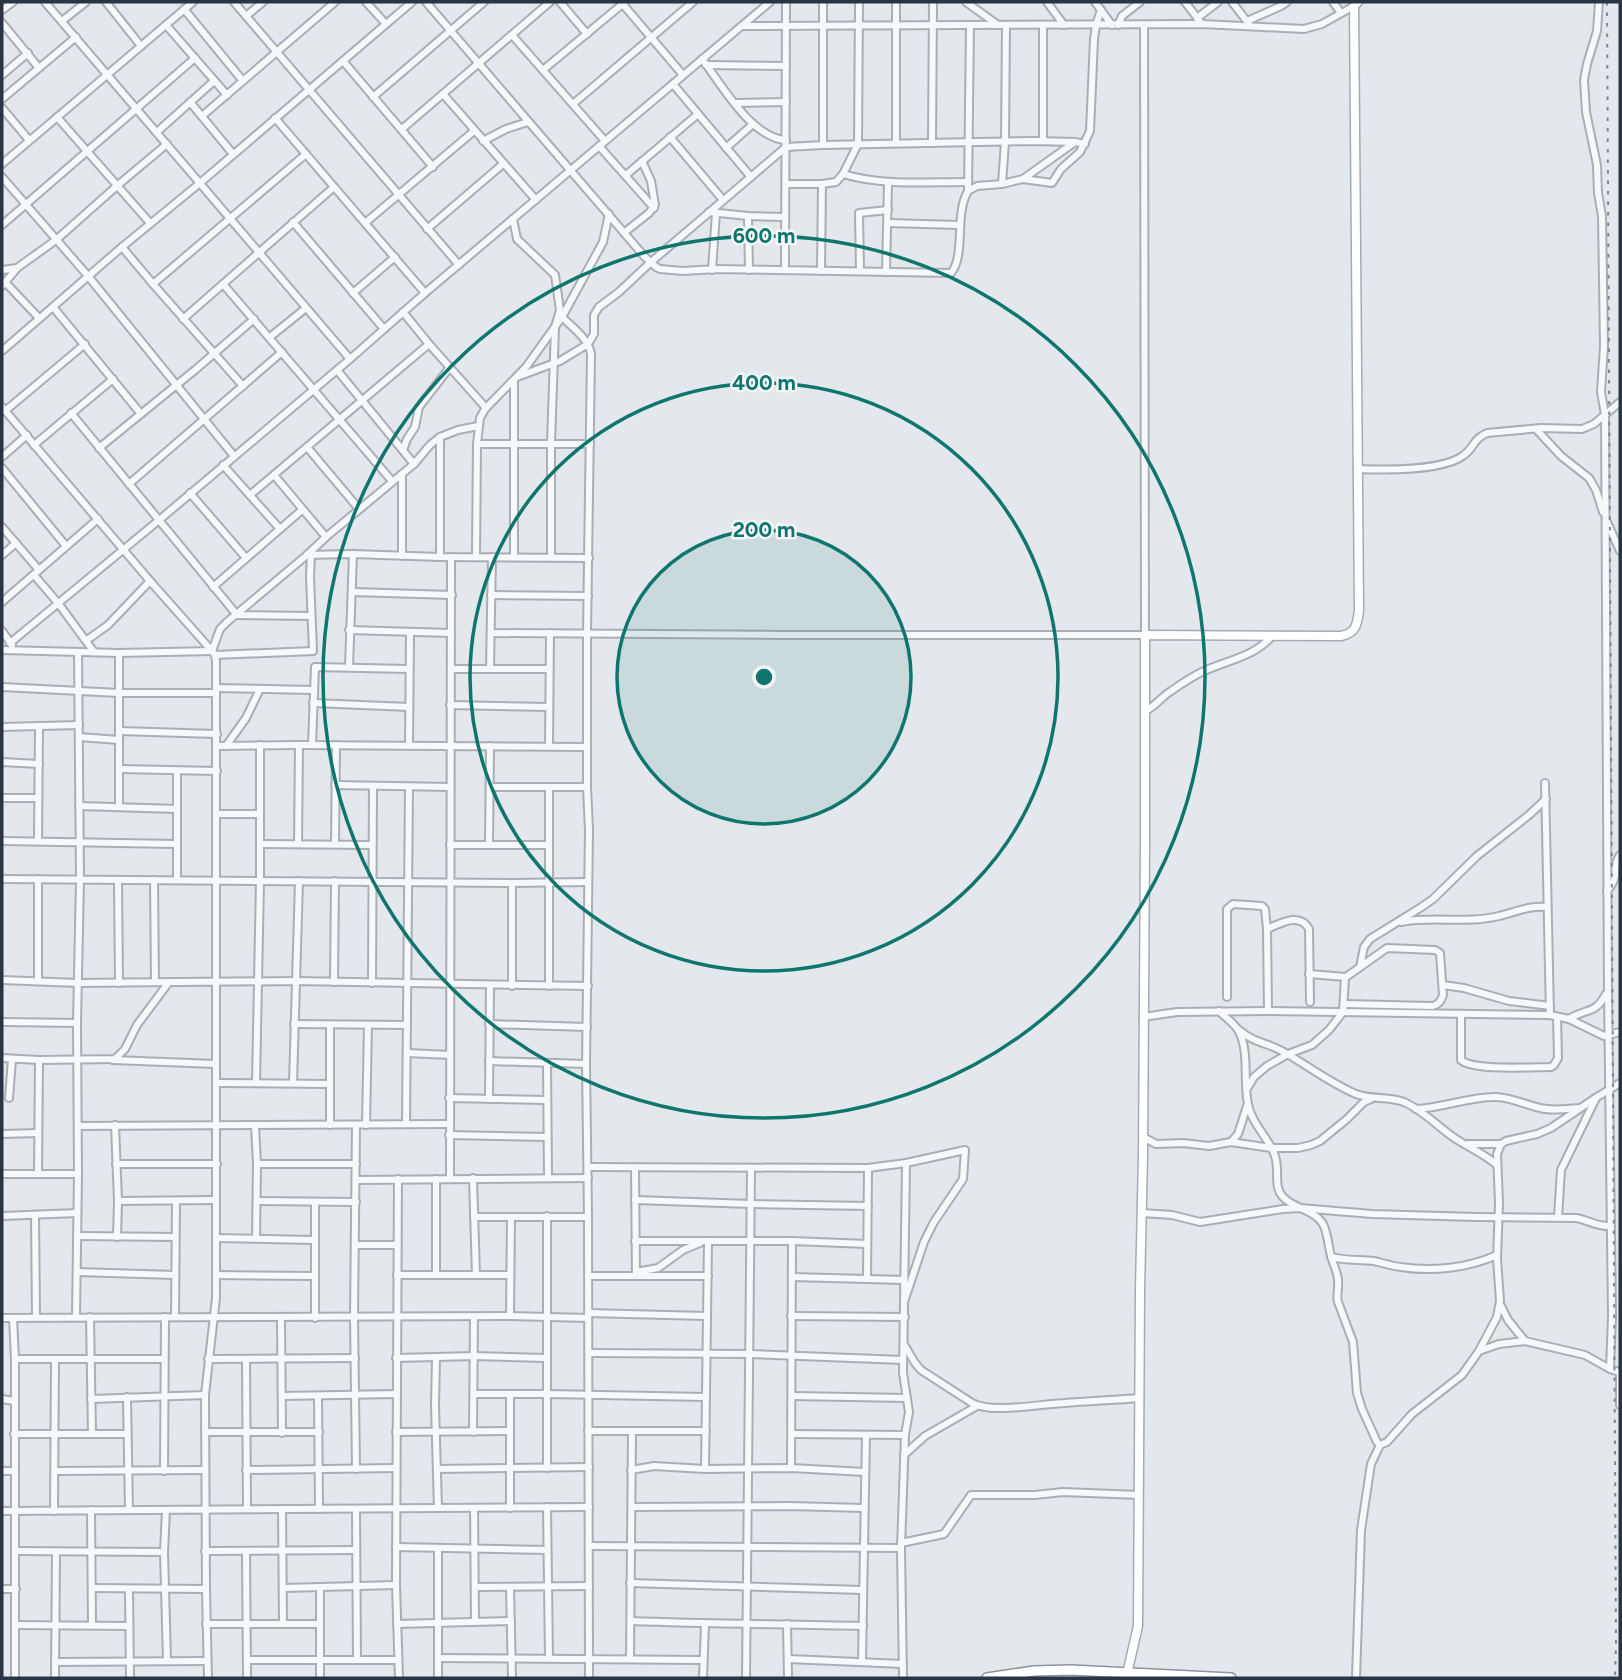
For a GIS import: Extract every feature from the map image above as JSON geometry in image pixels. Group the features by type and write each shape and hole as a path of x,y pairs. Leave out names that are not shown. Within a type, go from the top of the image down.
{"highway":[{"path":"987,1678 1052,1670 1231,1678"}],"main road":[{"path":"1127,1674 1138,1626 1145,635 1341,636 1356,628 1359,611 1356,4"}],"street":[{"path":"2,10 13,2"},
{"path":"45,2 350,359"},
{"path":"62,22 86,2"},
{"path":"116,2 108,4 141,46"},
{"path":"2,164 193,2"},
{"path":"234,2 459,265"},
{"path":"246,16 263,2"},
{"path":"201,116 335,2"},
{"path":"366,2 386,24"},
{"path":"2,351 412,2"},
{"path":"426,2 651,262 660,269 683,271 951,273 957,261 962,202 968,191 970,25"},
{"path":"373,97 484,2"},
{"path":"401,130 550,2"},
{"path":"560,2 587,34"},
{"path":"543,71 623,2 683,75"},
{"path":"573,104 692,2"},
{"path":"10,643 337,370 683,75 704,62 770,2"},
{"path":"785,270 786,2"},
{"path":"823,2 823,145"},
{"path":"786,184 836,182 858,144 859,2"},
{"path":"895,143 896,2"},
{"path":"932,142 933,2"},
{"path":"966,2 1002,25"},
{"path":"1047,2 1064,25"},
{"path":"1095,2 1115,25"},
{"path":"1115,25 1140,2"},
{"path":"1185,2 1199,21"},
{"path":"1199,21 1218,2"},
{"path":"1232,2 1249,23"},
{"path":"1249,23 1287,2"},
{"path":"1333,2 1341,13"},
{"path":"1599,2 1597,31 1584,80 1602,216 1604,346 1601,392 1605,415 1612,1317 1610,1369"},
{"path":"741,26 1144,25 1199,21 1309,29 1356,4"},
{"path":"184,9 243,81"},
{"path":"968,191 978,186 1023,179 1052,183 1061,169 1078,156 1090,131 1093,54 1101,10"},
{"path":"2,23 39,68"},
{"path":"166,25 227,94"},
{"path":"1002,25 1005,142 1002,184"},
{"path":"491,633 1145,635 1144,25"},
{"path":"1043,26 1043,141"},
{"path":"512,35 573,104 654,208"},
{"path":"2,99 76,37"},
{"path":"2,75 27,53"},
{"path":"2,225 195,58"},
{"path":"343,61 433,167"},
{"path":"704,62 786,66"},
{"path":"704,62 752,124 786,144 1043,141 1085,144"},
{"path":"157,132 214,80"},
{"path":"673,84 751,177"},
{"path":"443,94 536,200"},
{"path":"190,102 233,154"},
{"path":"736,103 786,102"},
{"path":"2,108 29,140"},
{"path":"626,175 698,114"},
{"path":"57,117 150,223"},
{"path":"275,118 425,293"},
{"path":"483,141 506,129 528,122"},
{"path":"726,148 752,124"},
{"path":"365,223 474,131"},
{"path":"670,137 723,200"},
{"path":"1023,179 1076,142"},
{"path":"39,318 4,284 17,268 56,240 167,144"},
{"path":"516,379 569,356 588,344 594,334 594,315 597,309 712,213 786,144"},
{"path":"153,284 306,155"},
{"path":"625,232 654,208 653,187 642,161"},
{"path":"427,229 503,164"},
{"path":"843,174 888,183 968,182"},
{"path":"2,177 88,276 234,456"},
{"path":"886,272 888,183"},
{"path":"821,271 822,184"},
{"path":"183,319 334,187"},
{"path":"860,271 859,213 888,210"},
{"path":"712,213 785,217"},
{"path":"712,213 712,270"},
{"path":"476,557 477,443 482,413 516,379 562,317 603,242 609,214"},
{"path":"748,216 748,270"},
{"path":"513,219 517,239 555,275 560,310 555,327 551,557"},
{"path":"293,222 384,329"},
{"path":"888,223 959,225"},
{"path":"122,247 243,386"},
{"path":"353,293 395,257"},
{"path":"2,270 17,268"},
{"path":"223,284 392,481"},
{"path":"53,307 141,414"},
{"path":"270,337 306,308"},
{"path":"403,312 486,408"},
{"path":"562,317 588,344 591,354 586,1064 589,1217 589,1678"},
{"path":"99,448 254,319"},
{"path":"85,344 4,409 214,653"},
{"path":"250,495 429,344"},
{"path":"129,484 282,352"},
{"path":"403,450 415,427 419,407 450,367"},
{"path":"337,370 414,464"},
{"path":"34,445 113,379"},
{"path":"514,557 516,379"},
{"path":"1357,469 1442,464 1466,455 1480,436 1487,433 1582,429 1594,425 1620,402"},
{"path":"71,414 237,615 311,616"},
{"path":"208,1678 205,1395 214,1317 217,1164 218,880 214,653 223,625 414,464 430,445 440,437 478,426"},
{"path":"1536,429 1561,456 1592,481 1620,551"},
{"path":"2,457 27,435"},
{"path":"440,437 440,557"},
{"path":"477,443 590,444"},
{"path":"307,447 359,509"},
{"path":"223,465 280,529"},
{"path":"2,468 66,547"},
{"path":"402,473 402,556"},
{"path":"274,475 326,537"},
{"path":"190,493 246,558"},
{"path":"213,587 302,510"},
{"path":"2,602 98,519"},
{"path":"2,527 94,652"},
{"path":"2,555 16,543"},
{"path":"349,667 353,554"},
{"path":"309,555 589,558"},
{"path":"309,555 315,667 312,745"},
{"path":"450,1178 452,557"},
{"path":"490,668 492,557"},
{"path":"87,640 108,625 150,581"},
{"path":"352,592 452,595"},
{"path":"491,595 588,596"},
{"path":"349,630 451,633"},
{"path":"2,631 15,650"},
{"path":"410,632 410,746"},
{"path":"548,746 550,633"},
{"path":"1145,711 1197,675 1251,653 1272,636"},
{"path":"2,650 119,653 313,651"},
{"path":"76,1317 80,880 78,652"},
{"path":"119,653 119,807"},
{"path":"315,667 409,669"},
{"path":"451,669 549,669"},
{"path":"2,687 119,692 314,690"},
{"path":"226,746 246,718 260,689"},
{"path":"313,703 409,707"},
{"path":"450,705 549,707"},
{"path":"2,727 79,725"},
{"path":"38,841 39,726"},
{"path":"119,732 217,734"},
{"path":"79,737 119,740"},
{"path":"217,746 299,744 587,747"},
{"path":"298,844 299,744"},
{"path":"257,1083 260,745"},
{"path":"335,844 336,745"},
{"path":"489,845 490,746"},
{"path":"2,762 38,764"},
{"path":"119,769 217,771"},
{"path":"177,771 177,880"},
{"path":"1461,1014 1461,1060 1467,1065 1551,1067 1558,1058 1554,1016 1550,1006 1545,783"},
{"path":"335,785 450,787"},
{"path":"372,983 373,786"},
{"path":"490,786 587,787"},
{"path":"406,1124 409,787"},
{"path":"549,787 549,986"},
{"path":"2,798 38,798"},
{"path":"1360,967 1364,947 1370,939 1433,899 1478,856 1546,799"},
{"path":"79,806 177,809"},
{"path":"217,814 260,814"},
{"path":"2,841 177,844"},
{"path":"260,844 372,845"},
{"path":"450,845 549,845"},
{"path":"1607,891 1616,880 1616,860 1620,855"},
{"path":"2,879 513,883 587,881"},
{"path":"38,879 38,981"},
{"path":"118,880 119,983"},
{"path":"154,880 155,982"},
{"path":"293,1083 299,881"},
{"path":"334,982 335,881"},
{"path":"512,985 513,883"},
{"path":"1227,997 1227,909 1233,904 1264,907 1267,929 1268,1011"},
{"path":"1395,923 1424,919 1480,919 1532,907 1547,908"},
{"path":"1267,929 1289,921 1305,922 1309,929 1310,1002"},
{"path":"1143,1017 1177,1012 1433,1006 1438,1005 1443,995 1442,956 1436,950 1387,948 1345,977 1309,974"},
{"path":"1247,1089 1260,1072 1287,1054 1312,1045 1329,1030 1343,1008 1345,977"},
{"path":"2,980 78,983 296,981 588,986"},
{"path":"111,1060 125,1049 137,1025 169,982"},
{"path":"489,1099 490,985"},
{"path":"1443,985 1510,1001 1550,1006"},
{"path":"1569,1019 1598,1006 1608,992"},
{"path":"1343,1008 1554,1016 1569,1019 1601,1036 1620,1032"},
{"path":"1219,1012 1252,1040 1287,1054 1356,1094 1395,1099 1416,1108 1456,1139 1497,1165"},
{"path":"2,1022 77,1023"},
{"path":"294,1024 407,1025"},
{"path":"489,1024 587,1027"},
{"path":"330,1025 330,1125"},
{"path":"366,1125 368,1025"},
{"path":"1238,1029 1242,1043 1248,1105 1277,1164 1278,1190 1281,1196 1315,1216 1323,1224 1338,1279 1336,1296 1353,1342 1359,1401 1380,1445"},
{"path":"407,1053 450,1055"},
{"path":"2,1058 216,1064"},
{"path":"9,1098 12,1059"},
{"path":"37,1174 39,1060"},
{"path":"489,1062 586,1064"},
{"path":"547,1063 548,1177"},
{"path":"216,1083 330,1084"},
{"path":"1466,1144 1500,1144 1525,1138 1550,1128 1620,1083"},
{"path":"1416,1108 1433,1108 1497,1097 1543,1109 1580,1108"},
{"path":"1558,1217 1559,1178 1563,1163 1597,1097"},
{"path":"449,1098 546,1100"},
{"path":"1143,1137 1163,1145 1183,1143 1209,1146 1231,1142 1271,1148 1311,1146 1334,1131 1364,1102 1373,1098"},
{"path":"1231,1142 1238,1134 1248,1105"},
{"path":"78,1126 449,1124"},
{"path":"115,1125 117,1237"},
{"path":"255,1125 256,1238"},
{"path":"356,1125 356,1469"},
{"path":"2,1134 38,1133"},
{"path":"449,1135 547,1137"},
{"path":"1356,1678 1360,1530 1371,1464 1380,1445 1387,1442 1412,1414 1462,1375 1479,1351 1497,1317 1500,1301 1497,1165 1500,1144"},
{"path":"588,1167 868,1168 965,1150 962,1179 923,1242 904,1302"},
{"path":"903,1678 901,1545 905,1435 909,1412 903,1360 906,1163"},
{"path":"116,1164 217,1164"},
{"path":"257,1164 356,1164"},
{"path":"635,1168 636,1274"},
{"path":"867,1279 868,1168"},
{"path":"746,1678 751,1169"},
{"path":"2,1174 78,1174"},
{"path":"473,1178 476,1275"},
{"path":"356,1180 588,1178"},
{"path":"436,1179 436,1275"},
{"path":"398,1180 398,1678"},
{"path":"118,1201 215,1200"},
{"path":"635,1200 867,1206"},
{"path":"176,1201 176,1317"},
{"path":"257,1201 356,1202"},
{"path":"314,1318 315,1202"},
{"path":"1142,1213 1172,1215 1200,1222 1300,1208 1372,1214 1558,1217 1589,1220 1600,1226 1610,1227"},
{"path":"2,1216 77,1213"},
{"path":"36,1214 36,1317"},
{"path":"510,1316 511,1216"},
{"path":"547,1216 547,1468"},
{"path":"474,1217 589,1217"},
{"path":"77,1236 175,1237"},
{"path":"216,1238 314,1240"},
{"path":"635,1241 867,1244"},
{"path":"636,1274 662,1266 683,1250 706,1241"},
{"path":"705,1469 708,1276 706,1241"},
{"path":"791,1468 792,1241"},
{"path":"356,1245 397,1245"},
{"path":"1331,1257 1418,1269 1477,1263 1497,1255"},
{"path":"77,1272 175,1275"},
{"path":"216,1275 314,1276"},
{"path":"397,1275 510,1275"},
{"path":"589,1276 708,1276"},
{"path":"792,1277 904,1280"},
{"path":"1500,1301 1508,1320 1525,1341"},
{"path":"2,1318 706,1316"},
{"path":"791,1316 905,1317"},
{"path":"90,1317 92,1434"},
{"path":"164,1471 165,1317"},
{"path":"281,1317 282,1433"},
{"path":"473,1432 474,1317"},
{"path":"13,1318 15,1678"},
{"path":"1479,1351 1499,1344 1525,1341 1585,1355 1620,1372 1620,1405"},
{"path":"904,1345 921,1370 976,1406 1013,1408 1140,1398"},
{"path":"589,1353 750,1354 903,1360"},
{"path":"208,1359 355,1358"},
{"path":"396,1358 546,1358"},
{"path":"436,1358 438,1508"},
{"path":"15,1359 164,1359"},
{"path":"246,1359 247,1509"},
{"path":"54,1511 55,1360"},
{"path":"282,1396 396,1394"},
{"path":"474,1394 706,1397"},
{"path":"510,1394 510,1508"},
{"path":"91,1399 205,1395"},
{"path":"318,1396 319,1509"},
{"path":"792,1396 907,1398"},
{"path":"127,1397 128,1510"},
{"path":"2,1399 14,1401"},
{"path":"904,1455 925,1436 976,1406"},
{"path":"396,1432 510,1431"},
{"path":"589,1431 706,1431"},
{"path":"630,1659 632,1431"},
{"path":"205,1432 319,1432"},
{"path":"14,1434 127,1434"},
{"path":"792,1434 905,1435"},
{"path":"862,1661 866,1435"},
{"path":"631,1470 654,1466 864,1472"},
{"path":"437,1469 589,1467"},
{"path":"246,1470 396,1468"},
{"path":"55,1471 205,1470"},
{"path":"2,1471 14,1471"},
{"path":"589,1546 901,1545 944,1534 971,1495 1063,1492 1139,1495"},
{"path":"547,1507 549,1658"},
{"path":"2,1511 589,1507"},
{"path":"632,1507 864,1508"},
{"path":"474,1508 474,1622"},
{"path":"282,1509 283,1624"},
{"path":"356,1509 357,1660"},
{"path":"91,1510 92,1625"},
{"path":"166,1510 164,1552 167,1660"},
{"path":"396,1547 547,1550"},
{"path":"438,1549 438,1678"},
{"path":"205,1551 356,1550"},
{"path":"16,1551 164,1552"},
{"path":"246,1551 247,1678"},
{"path":"55,1552 55,1678"},
{"path":"630,1583 863,1590"},
{"path":"283,1588 396,1585"},
{"path":"475,1587 589,1586"},
{"path":"510,1587 512,1678"},
{"path":"92,1588 205,1589"},
{"path":"320,1588 320,1678"},
{"path":"2,1589 16,1589"},
{"path":"129,1589 130,1678"},
{"path":"631,1620 863,1626"},
{"path":"397,1624 512,1621"},
{"path":"206,1624 320,1624"},
{"path":"703,1678 705,1624"},
{"path":"787,1624 788,1678"},
{"path":"16,1625 130,1626"},
{"path":"438,1658 703,1660"},
{"path":"789,1659 903,1664"},
{"path":"247,1660 398,1660"},
{"path":"55,1662 207,1661"}],"railway":[{"path":"1607,2 1615,1678"}]}
